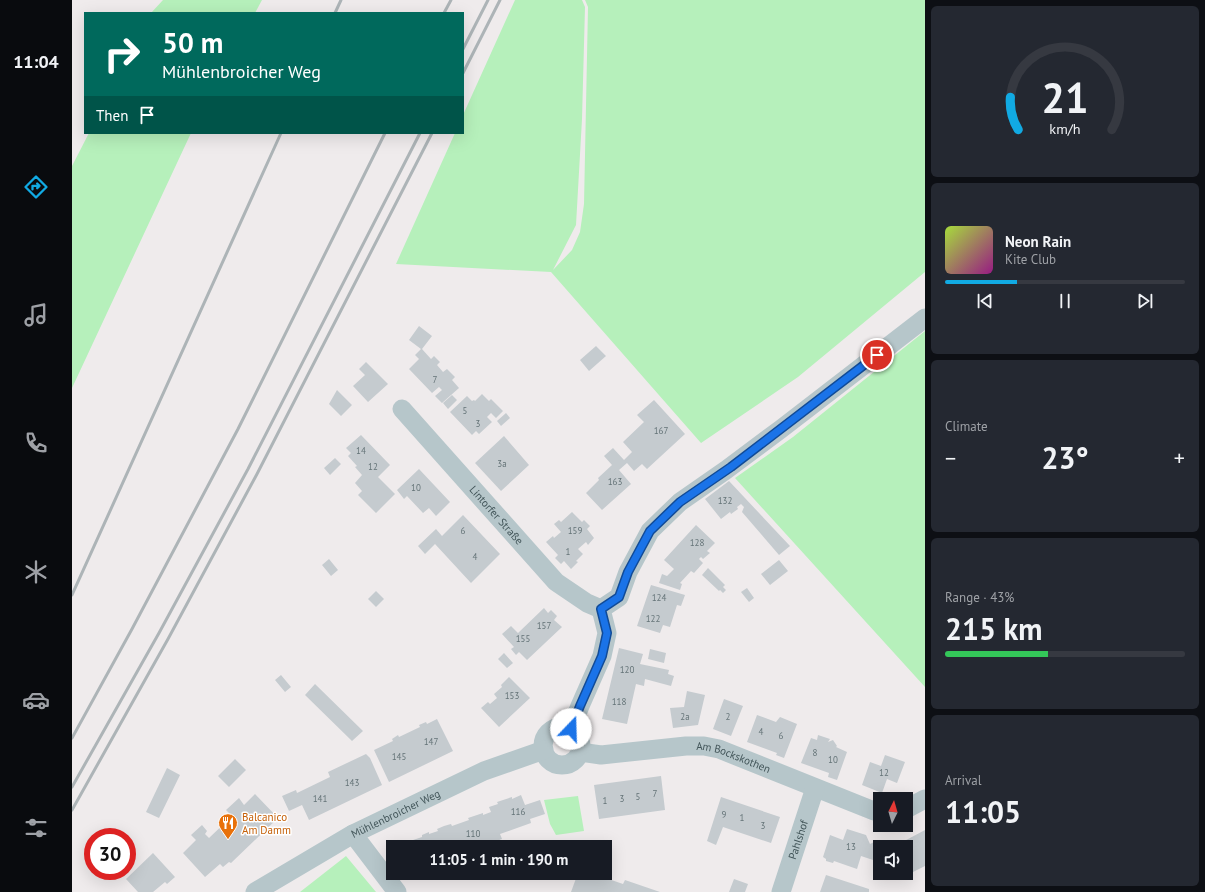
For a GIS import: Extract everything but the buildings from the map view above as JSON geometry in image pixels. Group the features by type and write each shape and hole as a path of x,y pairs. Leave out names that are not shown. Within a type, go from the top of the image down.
{"street":[{"path":"571,729 602,656 607,633 601,609 619,597 628,572 650,531 680,502 781,429 925,318"},
{"name":"Lintorfer Straße","path":"402,409 556,582 587,603 601,609"},
{"path":"559,727 571,729 579,737 581,746 580,752 573,760 562,764 550,760 544,750 543,743 548,733 559,727"},
{"name":"Am Bockskothen","path":"580,752 601,755 686,746 704,746 719,749 873,811"},
{"name":"Mühlenbroicher Weg","path":"255,892 353,834 484,771 544,750"},
{"name":"Pahlshof","path":"781,892 815,788"},
{"path":"913,806 925,800"},
{"path":"353,834 397,892"}],"green space":[{"path":"163,0 262,0 256,12 152,12"},
{"path":"515,0 582,0 585,7 582,119 576,225 553,270 572,250 580,232 584,204 588,7 585,0 925,0 925,272 798,377 701,443 551,272 396,264 455,134 464,134 464,113"},
{"path":"88,134 191,134 72,388 72,166"},
{"path":"925,331 925,687 735,478 793,437"},
{"path":"578,796 584,831 556,835 550,824 544,800"},
{"path":"346,856 376,892 300,892"}],"railway":[{"path":"335,12 341,0"},
{"path":"445,12 451,0"},
{"path":"464,47 488,0"},
{"path":"464,71 500,0"},
{"path":"72,595 281,134"},
{"path":"72,738 132,629 238,429 385,134"},
{"path":"72,787 159,633 248,469 419,134"},
{"path":"72,810 168,639 257,474 431,134"}],"place":[{"name":"Balcanico Am Damm","path":"228,840"}],"route":[{"path":"571,729 602,656 607,633 601,609 619,597 628,572 650,531 680,502 731,467 877,355"}]}
